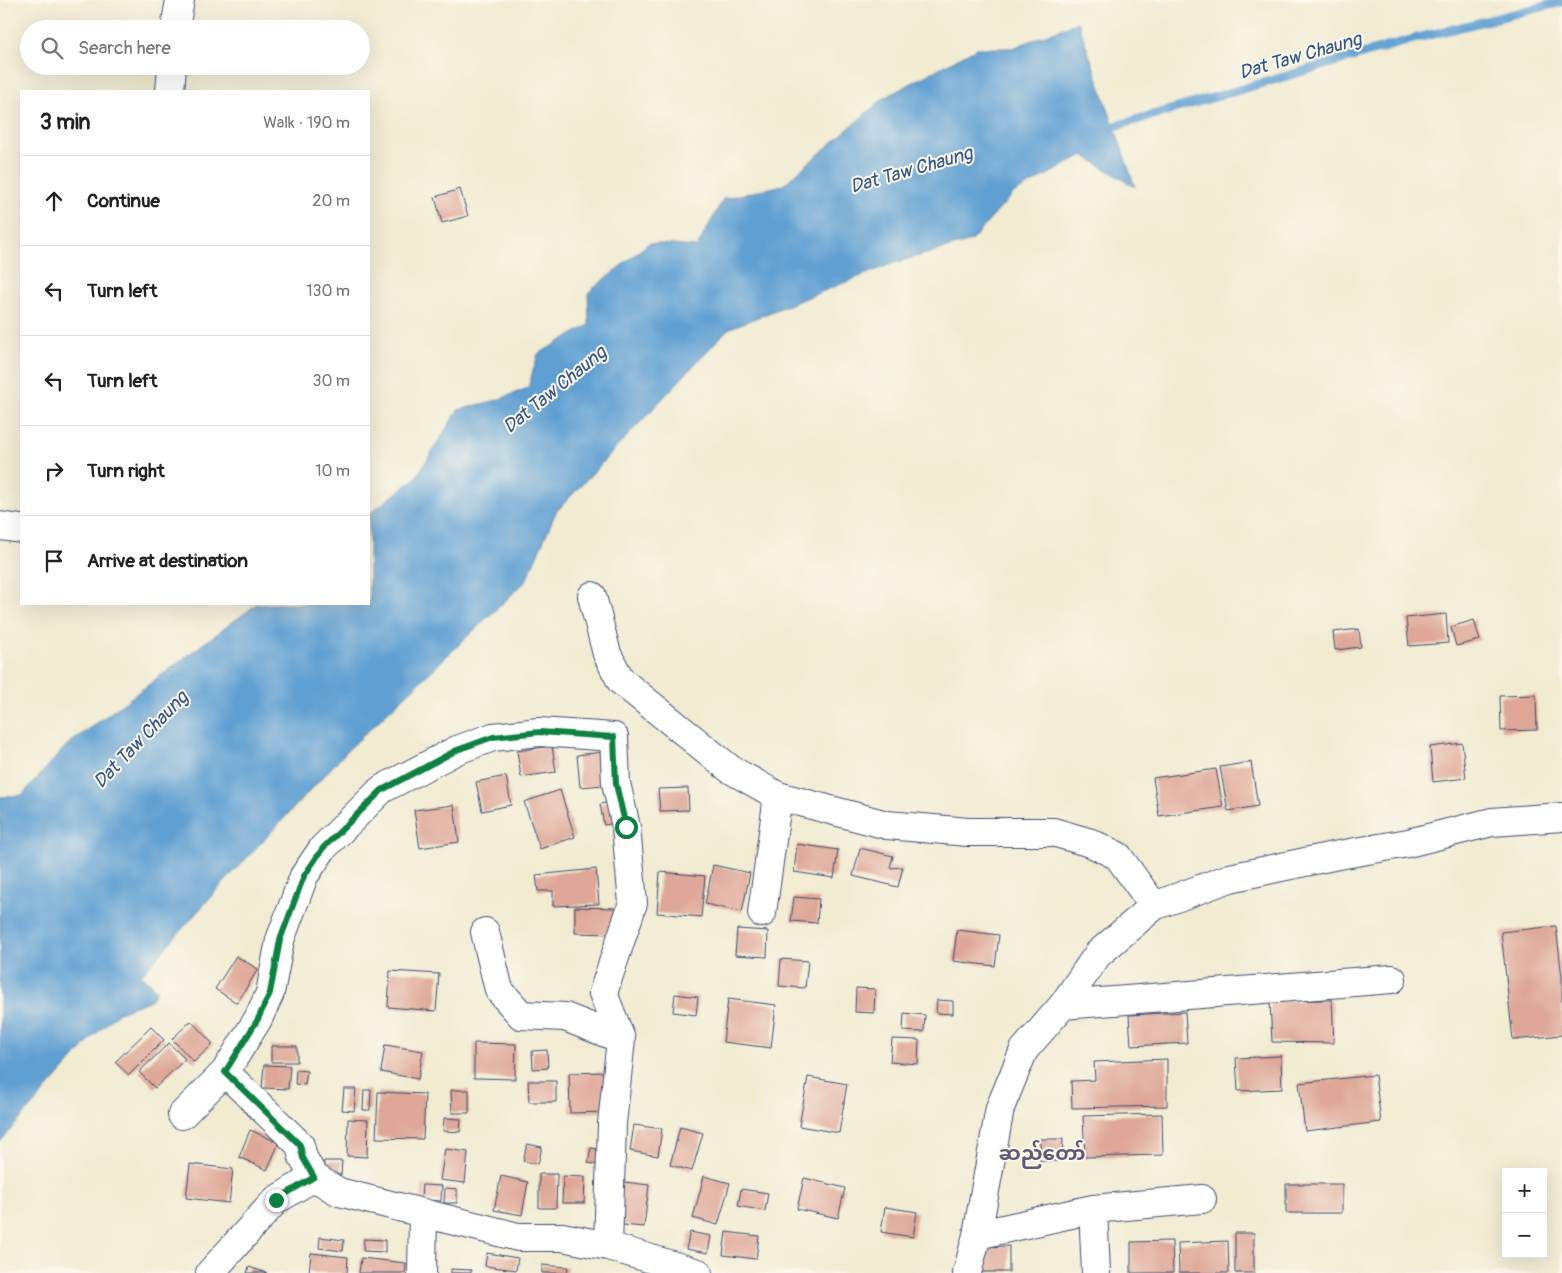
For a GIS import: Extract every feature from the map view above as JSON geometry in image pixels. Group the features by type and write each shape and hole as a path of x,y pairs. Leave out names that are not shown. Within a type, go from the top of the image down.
{"street":[{"path":"177,20 180,0"},
{"path":"170,90 171,75"},
{"path":"0,526 20,528"},
{"path":"592,596 607,654 621,681 730,770 778,796 887,824 968,832 1053,832 1081,840 1118,856 1154,906"},
{"path":"182,1115 225,1072 258,1019 270,993 280,940 304,876 323,848 382,790 457,750 493,737 540,732 614,737 616,784 626,827 633,903 603,993 621,1039 612,1124 608,1246"},
{"path":"762,913 778,796"},
{"path":"967,1273 977,1235 1000,1108 1024,1050 1063,1005 1098,954 1154,906 1230,878 1408,843 1492,822 1562,817"},
{"path":"485,932 499,990 521,1015 565,1017 621,1039"},
{"path":"1063,1005 1392,979"},
{"path":"225,1072 300,1145 303,1158 314,1177 339,1192 518,1237 562,1237 608,1246 695,1273"},
{"path":"210,1273 276,1200 314,1177"},
{"path":"977,1235 1093,1208 1202,1198"},
{"path":"1093,1208 1096,1273"},
{"path":"422,1273 423,1213"}],"water":[{"path":"1078,22 1135,187 1083,155 1013,194 971,241 894,263 728,329 556,512 526,581 347,751 217,890 141,975 157,990 151,1000 119,1012 93,1037 0,1142 0,797 22,795 66,746 256,605 370,605 370,513 415,479 458,410 497,400 528,388 538,354 589,325 588,293 649,243 697,247 723,199 783,185 884,98 977,48 1013,48"}],"building":[{"path":"460,189 468,216 442,223 435,197"},
{"path":"1446,614 1448,643 1409,646 1406,618"},
{"path":"1474,620 1480,640 1456,646 1451,627"},
{"path":"1359,629 1361,647 1335,650 1333,632"},
{"path":"1536,695 1537,730 1501,731 1500,696"},
{"path":"1462,743 1466,778 1433,782 1430,747"},
{"path":"552,746 556,772 521,777 517,751"},
{"path":"612,751 615,784 580,787 577,755"},
{"path":"1251,762 1258,806 1228,811 1220,767"},
{"path":"1216,769 1223,807 1159,816 1153,778"},
{"path":"506,776 511,805 482,811 476,782"},
{"path":"688,788 689,810 660,811 658,789"},
{"path":"560,790 575,837 540,849 524,802"},
{"path":"624,799 627,821 604,825 600,804"},
{"path":"454,805 459,842 420,848 414,810"},
{"path":"797,844 838,850 834,878 794,872"},
{"path":"860,848 893,856 890,868 903,867 898,887 853,876"},
{"path":"713,865 750,873 742,912 705,904"},
{"path":"596,869 599,904 553,906 553,891 538,891 536,875"},
{"path":"660,872 705,876 701,917 657,913"},
{"path":"794,897 819,899 817,923 791,921"},
{"path":"575,907 615,908 614,934 575,933"},
{"path":"1556,926 1562,978 1562,1035 1513,1040 1501,932"},
{"path":"737,929 768,931 767,957 735,955"},
{"path":"957,930 999,935 995,966 953,961"},
{"path":"236,956 258,969 237,1003 215,989"},
{"path":"781,959 808,961 805,988 779,986"},
{"path":"390,971 439,974 436,1011 388,1007"},
{"path":"856,988 875,989 874,1013 855,1012"},
{"path":"675,994 698,997 696,1015 673,1012"},
{"path":"728,999 776,1005 771,1048 723,1042"},
{"path":"937,1000 953,1001 953,1014 936,1013"},
{"path":"1332,1000 1334,1043 1272,1042 1270,1001"},
{"path":"1185,1012 1187,1043 1131,1046 1129,1015"},
{"path":"904,1013 925,1015 924,1032 903,1031"},
{"path":"191,1021 213,1044 194,1062 172,1039"},
{"path":"151,1027 164,1040 129,1075 115,1062"},
{"path":"892,1039 919,1040 918,1064 890,1062"},
{"path":"169,1043 185,1059 155,1088 139,1072"},
{"path":"474,1043 516,1044 515,1079 474,1078"},
{"path":"385,1045 423,1051 418,1079 381,1072"},
{"path":"271,1046 297,1046 297,1062 271,1062"},
{"path":"547,1050 548,1068 533,1069 532,1051"},
{"path":"1281,1056 1282,1089 1238,1091 1236,1058"},
{"path":"1167,1059 1167,1106 1072,1108 1071,1081 1095,1080 1094,1062"},
{"path":"264,1065 290,1066 288,1089 262,1088"},
{"path":"296,1070 307,1071 305,1085 295,1084"},
{"path":"605,1072 606,1112 570,1113 569,1073"},
{"path":"1375,1075 1381,1122 1305,1131 1299,1083"},
{"path":"808,1077 847,1084 839,1133 799,1126"},
{"path":"528,1081 556,1081 556,1102 529,1102"},
{"path":"344,1089 356,1089 354,1111 342,1110"},
{"path":"364,1090 371,1090 370,1110 363,1110"},
{"path":"451,1090 469,1090 469,1113 452,1113"},
{"path":"378,1092 425,1094 423,1139 376,1138"},
{"path":"1162,1114 1163,1155 1085,1157 1083,1116"},
{"path":"444,1118 461,1119 460,1132 443,1131"},
{"path":"348,1119 368,1120 367,1157 347,1156"},
{"path":"634,1125 662,1129 658,1156 630,1151"},
{"path":"680,1127 703,1133 692,1171 670,1165"},
{"path":"250,1130 279,1143 267,1170 239,1157"},
{"path":"1040,1139 1063,1139 1062,1161 1040,1161"},
{"path":"527,1144 542,1147 538,1164 523,1161"},
{"path":"591,1148 604,1150 601,1165 588,1163"},
{"path":"445,1149 468,1152 465,1183 440,1180"},
{"path":"324,1161 342,1161 341,1175 323,1174"},
{"path":"190,1164 233,1169 229,1203 186,1198"},
{"path":"539,1174 557,1174 556,1208 539,1208"},
{"path":"501,1176 528,1182 522,1215 494,1210"},
{"path":"563,1176 585,1177 584,1203 562,1203"},
{"path":"704,1176 730,1183 718,1225 693,1218"},
{"path":"804,1178 845,1188 838,1218 797,1209"},
{"path":"616,1181 649,1185 644,1227 612,1224"},
{"path":"1286,1184 1342,1184 1342,1213 1286,1213"},
{"path":"422,1185 442,1186 441,1201 421,1200"},
{"path":"445,1188 457,1189 457,1203 444,1203"},
{"path":"741,1189 768,1193 765,1211 738,1206"},
{"path":"885,1207 917,1212 913,1237 881,1232"},
{"path":"690,1232 711,1236 708,1253 686,1249"},
{"path":"726,1232 759,1236 756,1259 723,1255"},
{"path":"1235,1233 1254,1233 1254,1273 1235,1273"},
{"path":"320,1237 344,1240 343,1251 319,1248"},
{"path":"364,1239 385,1240 385,1252 363,1251"},
{"path":"1172,1241 1173,1273 1131,1273 1131,1242"},
{"path":"1228,1241 1229,1273 1179,1273 1178,1243"},
{"path":"1009,1246 1009,1272 982,1272 981,1247"},
{"path":"311,1253 348,1257 347,1273 309,1273"},
{"path":"487,1253 518,1258 516,1270 485,1266"},
{"path":"361,1258 406,1263 405,1273 359,1273"},
{"path":"542,1265 568,1267 567,1273 542,1273"},
{"path":"249,1267 267,1273 247,1273"},
{"path":"451,1269 471,1270 471,1273 451,1273"}],"waterway":[{"name":"Dat Taw Chaung","path":"1105,129 1417,38 1562,2"}],"district":[{"name":"ဆည်တော်","path":"1042,1153"}],"route":[{"path":"276,1200 314,1177 303,1158 300,1145 225,1072 258,1019 270,993 280,940 304,876 323,848 351,818 382,790 457,750 493,737 540,732 614,737 616,784 626,827"}]}
